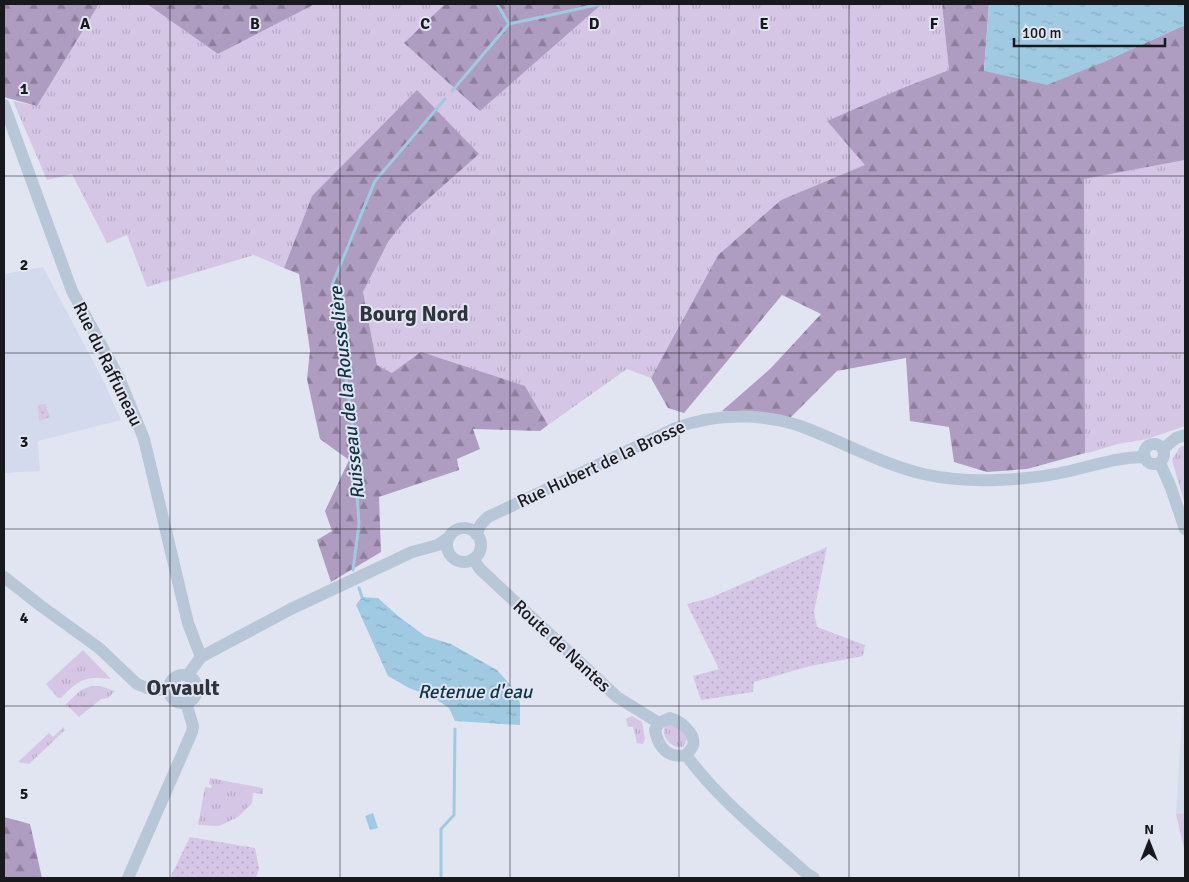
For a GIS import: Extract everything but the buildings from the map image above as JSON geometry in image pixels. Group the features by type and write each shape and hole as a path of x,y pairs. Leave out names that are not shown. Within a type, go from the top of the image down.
{"main road":[{"name":"Rue du Raffuneau","path":"4,105 72,291 119,378 144,439 188,623 201,657"},
{"name":"Rue Hubert de la Brosse","path":"476,534 488,517 676,428 703,420 736,417 784,422 802,427 903,468 944,478 1001,479 1038,476 1069,472 1129,457 1144,457"},
{"path":"1163,449 1176,438 1185,435"},
{"path":"1152,444 1158,444 1163,449 1164,458 1160,463 1151,464 1144,457 1146,448 1152,444"},
{"path":"1160,463 1185,529"},
{"path":"187,676 201,657 291,609 350,581 412,552 438,545 452,533 464,528 476,534 479,538 480,550 473,559 463,562 449,554 427,549"},
{"path":"448,538 449,554"},
{"name":"Route de Nantes","path":"473,559 480,569 616,697 659,723"},
{"path":"4,577 99,648 137,684 152,690 169,690"},
{"path":"183,675 187,676 195,683 196,693 194,698 186,703 174,700 169,686 174,678 183,675"},
{"path":"128,878 192,732 193,726 186,703"},
{"path":"670,718 683,725 692,738 693,743 686,755 677,758 660,745 654,730 659,723 670,718"},
{"path":"686,755 700,775 806,873 814,878"}],"shaded area":[{"path":"43,267 104,382 121,420 38,441 40,471 4,473 4,274"},
{"path":"1185,675 1185,813 1176,814"}],"green space":[{"path":"4,4 99,4 37,106 4,97"},
{"path":"99,4 147,4 218,54 315,4 445,4 404,43 480,111 602,4 942,4 949,70 827,121 866,165 781,200 718,255 651,378 627,369 548,425 525,386 392,373 377,365 363,292 388,242 407,218 479,154 312,196 284,268 254,255 147,287 127,235 107,243 72,174 47,180 13,101 37,106"},
{"path":"147,4 315,4 218,54"},
{"path":"445,4 602,4 480,111 404,43"},
{"path":"942,4 989,4 984,71 1101,63 1185,25 1185,160 1084,179 1085,453 1027,469 987,472 954,462 949,427 910,421 906,358 837,371 790,418 722,411 771,368 821,314 782,295 684,413 668,408 651,378 718,255 781,200 865,165 827,121 949,70"},
{"path":"417,90 479,154 407,218 388,242 363,292 377,365 392,373 421,352 525,386 548,425 540,431 473,429 480,449 457,459 459,470 379,497 381,552 331,582 317,540 332,531 325,511 349,460 320,439 307,379 310,351 299,274 284,268 312,196"},
{"path":"1185,160 1185,426 1147,439 1118,444 1085,453 1084,179"},
{"path":"45,404 50,417 39,421 38,405"},
{"path":"1185,445 1185,505 1172,460 1180,447"},
{"path":"827,547 814,612 817,627 865,645 863,656 810,666 754,682 753,692 701,700 693,676 719,669 687,604 710,598"},
{"path":"83,650 111,679 94,678 83,680 61,698 58,698 46,684"},
{"path":"91,686 100,686 115,691 108,698 101,699 79,717 66,704 81,690"},
{"path":"632,716 642,722 645,739 643,744 637,743 633,727 628,727 626,719"},
{"path":"670,724 686,736 687,739 683,747 671,744 666,738 664,734 665,726"},
{"path":"63,727 65,730 29,764 18,762 49,733 53,737"},
{"path":"210,778 263,788 263,794 253,793 252,803 238,817 219,826 198,825 205,787 211,788 212,785 209,784"},
{"path":"1185,813 1185,853 1176,814"},
{"path":"4,817 30,824 42,878 4,878"},
{"path":"190,837 255,848 259,869 256,878 170,878"}],"water":[{"path":"989,4 1185,4 1185,25 1047,85 984,71"},
{"name":"Retenue d'eau","path":"362,597 378,598 425,636 451,644 497,670 514,689 520,703 520,725 455,721 449,708 433,697 409,688 388,676 356,605"},
{"path":"373,813 378,828 370,830 365,816"}],"waterway":[{"name":"Ruisseau de la Rousselière","path":"497,4 509,24"},
{"name":"Ruisseau de la Rousselière","path":"452,91 509,24 601,4"},
{"name":"Ruisseau de la Rousselière","path":"353,570 359,524 352,420 332,285 375,181 445,99"},
{"path":"359,588 362,597"},
{"path":"441,878 441,829 454,815 455,729"}],"district":[{"name":"Bourg Nord","path":"414,313"},
{"name":"Orvault","path":"183,687"}]}
